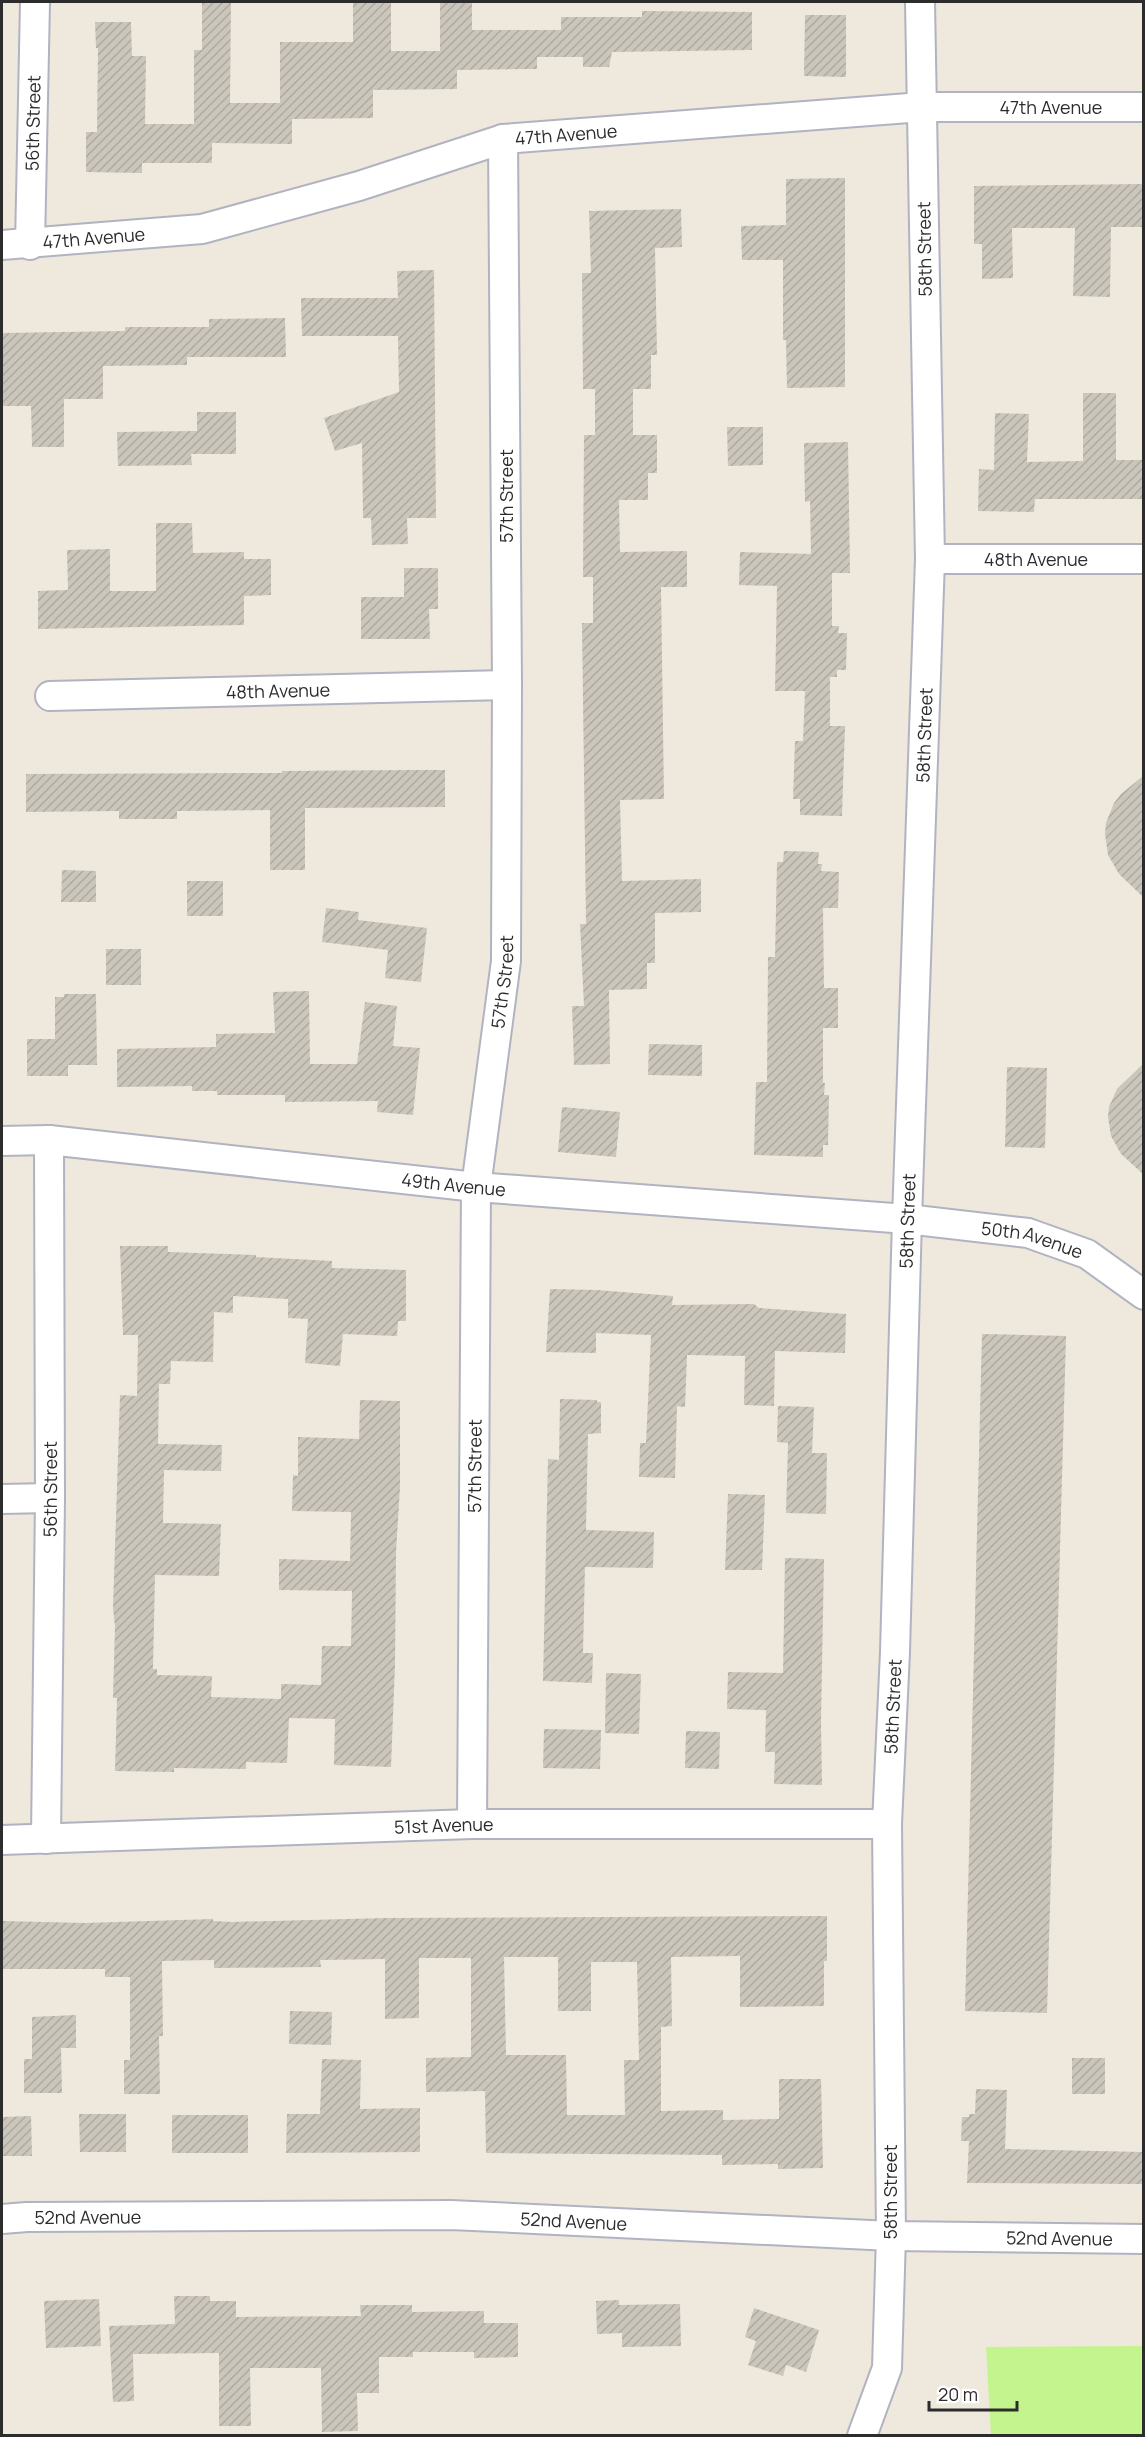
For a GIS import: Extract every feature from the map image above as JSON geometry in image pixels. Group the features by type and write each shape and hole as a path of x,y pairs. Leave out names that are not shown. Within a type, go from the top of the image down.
{"street":[{"name":"56th Street","path":"30,244 35,2"},
{"name":"58th Street","path":"862,2436 887,2368 891,2236 887,1824 895,1652 907,1219 930,559 920,2"},
{"name":"47th Avenue","path":"2,245 202,229 359,186 503,139 922,107 1143,106"},
{"name":"57th Street","path":"472,1824 476,1187 506,961 507,685 503,139"},
{"name":"48th Avenue","path":"930,559 1143,559"},
{"name":"48th Avenue","path":"50,696 507,685"},
{"name":"56th Street","path":"46,1839 50,1498 49,1140"},
{"name":"49th Avenue","path":"2,1141 49,1140 476,1187 907,1219"},
{"name":"50th Avenue","path":"907,1219 1028,1233 1088,1254 1143,1295"},
{"path":"2,1499 50,1498"},
{"name":"51st Avenue","path":"2,1840 472,1824 887,1824"},
{"name":"52nd Avenue","path":"2,2219 451,2215 891,2236 1143,2239"}],"green space":[{"path":"1143,2346 1143,2435 991,2435 986,2347"}],"building":[{"path":"202,2 231,2 230,103 280,103 280,42 353,42 353,2 391,2 391,51 440,51 440,2 472,2 472,30 561,30 561,17 642,17 642,11 752,12 752,50 612,52 609,67 583,67 583,57 537,57 537,69 457,70 457,89 373,90 373,118 292,119 292,144 212,143 212,163 142,163 142,173 86,172 86,132 97,132 98,48 96,48 95,22 131,22 132,56 146,56 145,124 194,124 194,50 202,50"},
{"path":"805,15 846,15 846,77 804,76"},
{"path":"845,178 845,387 787,388 786,340 783,340 783,260 742,260 741,226 786,225 786,179"},
{"path":"1143,184 1143,227 1111,227 1110,297 1073,296 1075,228 1012,228 1013,278 982,279 982,244 974,244 974,186"},
{"path":"681,209 682,247 655,248 657,355 651,355 651,389 633,389 633,435 657,435 657,473 648,473 648,500 619,500 620,552 687,551 687,587 661,587 664,799 620,800 622,881 701,879 701,912 655,913 655,963 647,963 647,989 609,990 610,1064 574,1065 572,1006 584,1006 580,924 586,924 582,623 593,623 593,577 583,577 584,435 595,435 595,389 583,389 582,273 591,273 589,211"},
{"path":"434,270 436,518 407,518 408,544 372,545 371,518 363,518 362,443 335,451 324,418 399,392 398,336 302,336 301,298 398,298 397,271"},
{"path":"285,318 286,357 187,357 187,365 103,366 103,399 64,399 64,447 32,447 31,406 2,406 2,333 125,331 125,327 209,327 209,319"},
{"path":"1083,393 1116,393 1116,460 1143,460 1143,499 1035,499 1034,512 978,511 979,469 994,470 995,413 1029,414 1027,462 1083,461"},
{"path":"197,412 236,412 236,454 191,454 192,465 118,466 117,432 197,431"},
{"path":"727,427 763,427 763,465 728,466"},
{"path":"848,442 850,573 832,573 832,626 839,626 838,633 847,633 846,670 837,670 837,677 830,677 830,726 845,726 842,816 800,815 800,799 793,799 795,741 803,741 805,691 775,691 777,586 739,585 740,552 811,554 810,501 805,502 804,443"},
{"path":"156,523 192,523 193,553 244,552 244,559 271,559 271,595 244,596 244,625 38,629 38,591 68,590 67,550 110,549 110,591 156,591"},
{"path":"404,568 438,568 438,609 429,609 430,639 361,639 361,597 404,597"},
{"path":"445,770 445,807 305,808 305,870 270,870 270,810 177,811 177,819 119,819 119,811 26,812 26,774"},
{"path":"1143,776 1143,897 1119,874 1108,855 1105,834 1106,823 1114,803 1121,794"},
{"path":"784,851 819,852 818,864 822,864 821,871 839,872 838,908 823,908 824,988 838,988 838,1028 823,1028 824,1095 829,1095 828,1145 823,1145 823,1157 754,1155 756,1082 767,1082 768,957 775,957 777,862 783,862"},
{"path":"62,870 96,871 96,902 61,902"},
{"path":"187,881 223,881 223,916 187,916"},
{"path":"326,908 359,912 358,920 427,928 421,982 385,978 388,950 322,942"},
{"path":"106,949 141,949 141,985 106,985"},
{"path":"309,991 310,1064 357,1064 365,1002 397,1006 393,1046 420,1048 413,1115 377,1112 378,1101 285,1102 285,1095 217,1095 217,1091 192,1091 192,1086 117,1087 117,1049 216,1047 216,1034 275,1033 273,992"},
{"path":"64,994 96,994 97,1065 68,1065 68,1076 27,1076 27,1039 55,1039 55,997 64,997"},
{"path":"649,1044 702,1045 702,1076 648,1075"},
{"path":"1143,1064 1143,1174 1121,1154 1111,1136 1108,1117 1109,1107 1117,1089"},
{"path":"1007,1067 1047,1068 1045,1148 1005,1147"},
{"path":"562,1107 620,1112 616,1157 558,1152"},
{"path":"120,1246 168,1246 168,1252 256,1255 256,1257 332,1261 332,1268 406,1270 406,1321 398,1321 397,1336 343,1334 340,1366 305,1363 308,1319 288,1318 288,1299 233,1296 233,1313 214,1312 213,1362 171,1361 170,1384 159,1384 158,1444 222,1445 221,1471 164,1470 163,1523 221,1524 219,1576 155,1575 153,1669 157,1669 157,1675 212,1676 211,1697 281,1699 281,1684 321,1685 322,1646 351,1646 352,1591 279,1590 279,1559 350,1561 351,1512 292,1511 293,1475 298,1476 298,1437 359,1439 360,1400 400,1401 400,1488 396,1552 391,1767 334,1765 335,1719 289,1718 287,1763 246,1762 246,1769 174,1768 174,1772 115,1771 117,1698 113,1698 115,1626 113,1608 120,1395 137,1396 138,1335 123,1335"},
{"path":"550,1289 673,1296 672,1305 754,1304 759,1308 846,1314 845,1353 775,1351 774,1406 744,1405 745,1356 687,1355 685,1407 677,1406 675,1478 639,1477 640,1443 646,1443 651,1335 596,1333 596,1353 546,1352"},
{"path":"982,1334 1066,1336 1047,2013 965,2011"},
{"path":"560,1399 601,1402 601,1433 588,1434 586,1530 654,1532 653,1568 585,1567 583,1653 593,1653 592,1683 543,1681 548,1459 559,1460"},
{"path":"778,1406 814,1407 812,1453 827,1453 826,1514 786,1513 788,1443 777,1442"},
{"path":"728,1494 765,1495 762,1570 725,1570"},
{"path":"785,1558 824,1559 822,1785 774,1784 775,1752 765,1752 766,1710 727,1709 728,1672 783,1673"},
{"path":"606,1673 641,1674 639,1734 605,1733"},
{"path":"544,1729 601,1730 600,1769 543,1768"},
{"path":"686,1731 720,1732 719,1769 685,1768"},
{"path":"827,1916 824,2006 740,2007 740,1956 671,1957 672,2026 661,2027 661,2111 723,2110 723,2120 779,2119 779,2079 821,2079 823,2168 778,2169 778,2164 722,2165 722,2155 486,2153 485,2091 426,2092 426,2058 471,2057 471,1958 419,1958 419,2018 385,2019 385,1959 320,1960 321,1967 214,1968 214,1960 162,1961 163,2036 159,2036 160,2094 124,2094 124,2060 130,2060 130,1977 105,1977 105,1969 2,1969 2,1921 85,1923 213,1919 213,1921 232,1922 385,1918","holes":["504,1957 558,1957 558,2011 591,2011 591,1962 637,1962 639,2060 624,2060 625,2115 567,2115 566,2055 506,2055"]},
{"path":"290,2011 332,2012 331,2045 289,2044"},
{"path":"76,2015 76,2048 61,2048 62,2093 24,2093 24,2059 32,2059 32,2017"},
{"path":"1072,2058 1105,2058 1105,2094 1072,2094"},
{"path":"322,2059 361,2060 360,2109 420,2108 420,2152 286,2153 287,2114 320,2114"},
{"path":"976,2089 1007,2090 1005,2149 1143,2152 1143,2184 967,2183 969,2141 961,2141 962,2117 975,2114"},
{"path":"79,2114 126,2114 126,2152 80,2152"},
{"path":"172,2115 248,2115 248,2153 172,2153"},
{"path":"31,2116 32,2156 2,2156 2,2117"},
{"path":"174,2296 210,2296 210,2301 236,2301 236,2317 361,2316 360,2305 412,2305 412,2312 484,2311 484,2323 518,2323 518,2357 474,2358 474,2352 413,2352 413,2357 379,2357 379,2393 357,2393 358,2431 322,2432 321,2368 250,2368 251,2426 219,2426 219,2353 133,2354 134,2401 113,2402 109,2326 175,2324"},
{"path":"99,2299 101,2346 46,2348 44,2301"},
{"path":"619,2300 619,2305 680,2304 681,2346 622,2347 622,2333 597,2334 596,2301"},
{"path":"754,2308 819,2330 806,2372 786,2365 783,2376 748,2365 756,2341 745,2337"}]}
